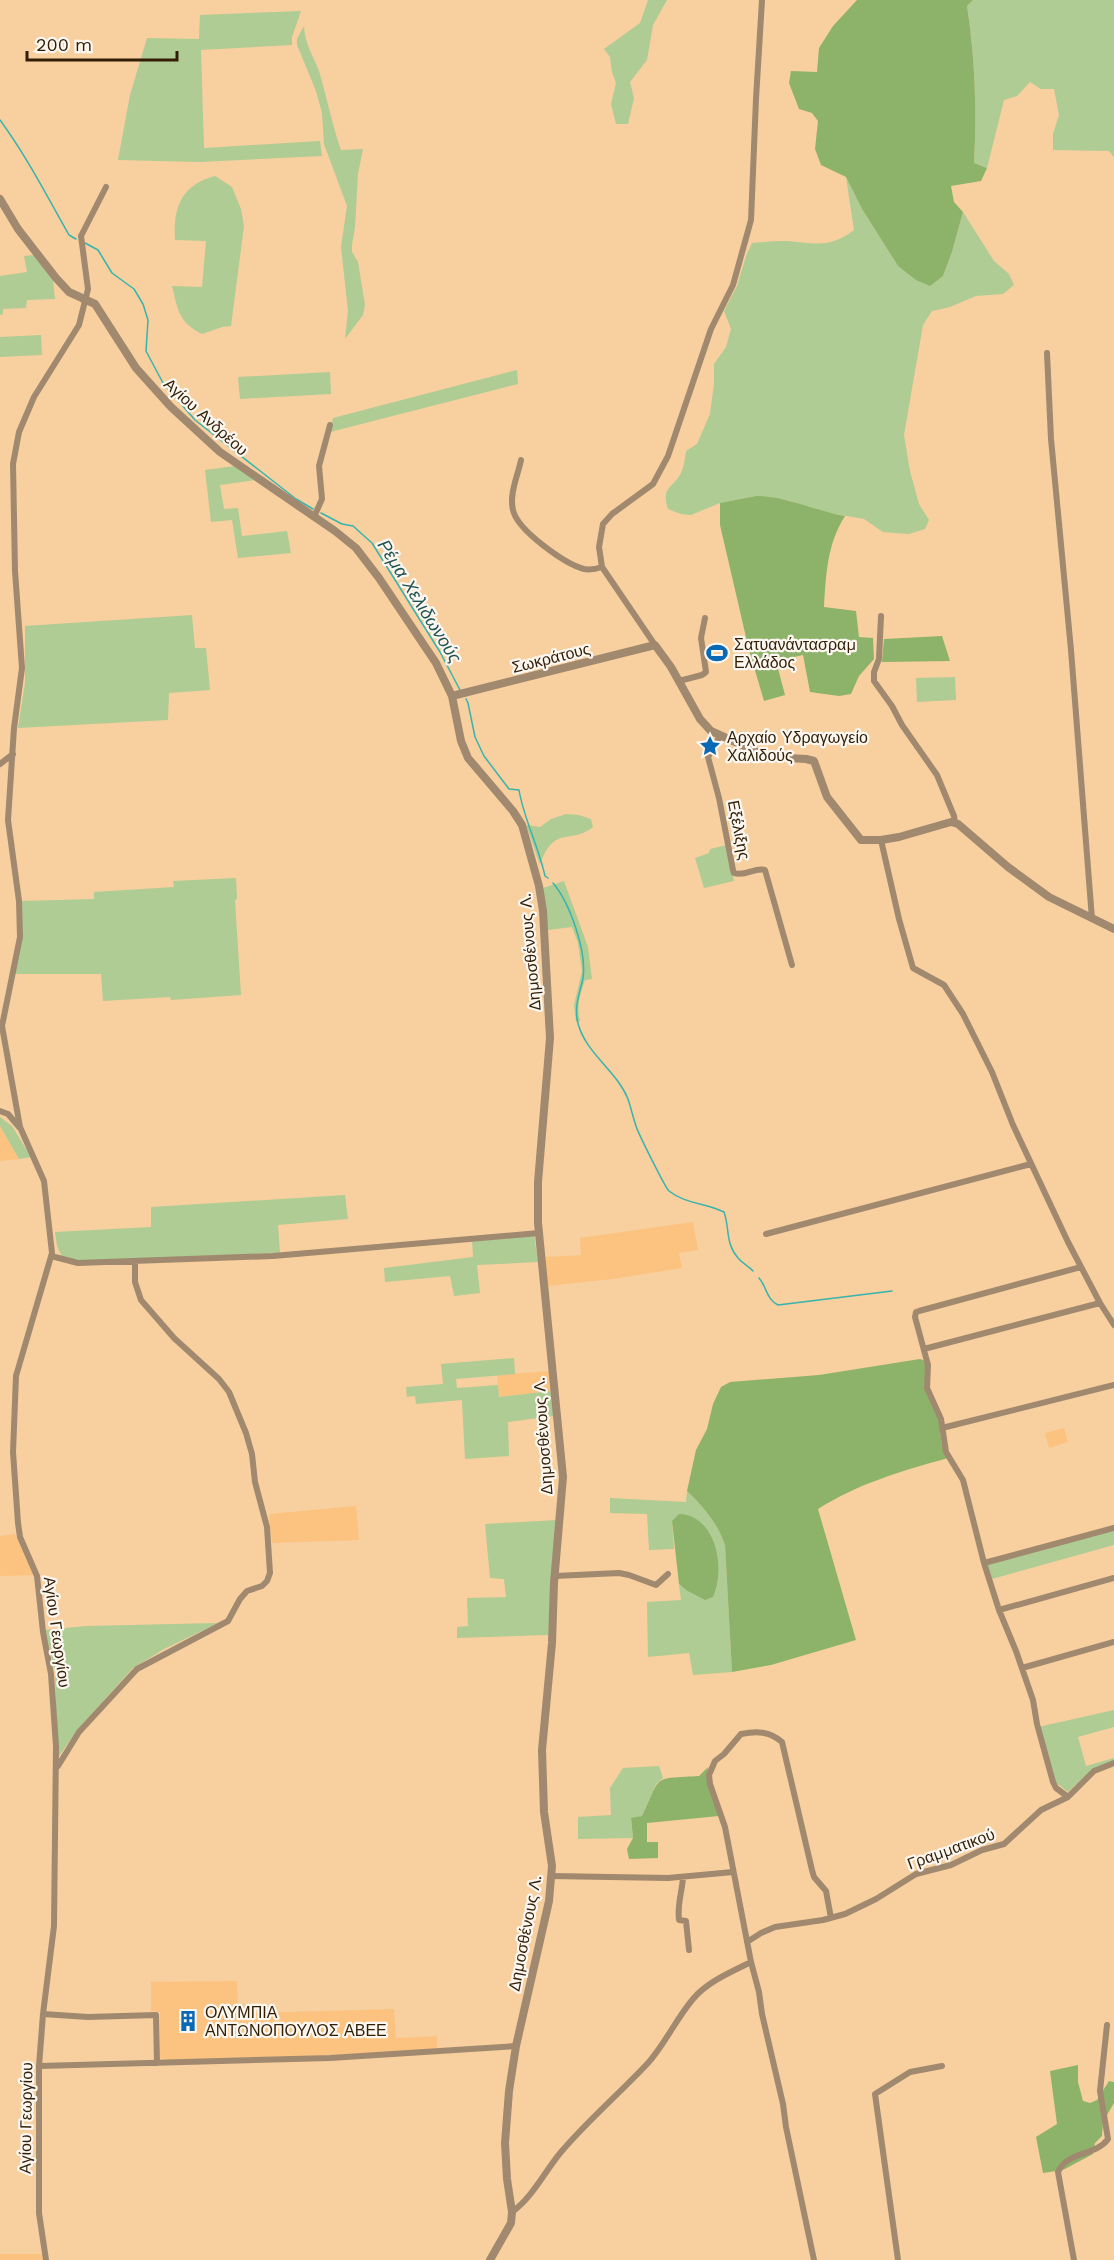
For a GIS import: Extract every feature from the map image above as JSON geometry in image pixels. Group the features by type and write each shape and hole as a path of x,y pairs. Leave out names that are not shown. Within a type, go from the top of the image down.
{"street":[{"path":"762,0 752,220 741,263 734,285 711,329 668,456 658,476 653,483 612,514 603,524 599,547 602,567 679,681 700,719 711,731 768,757 814,761 827,797 861,840 882,840 955,823 963,826 1026,881 1049,897 1114,929"},
{"name":"Αγίου Γεωργίου","path":"46,2260 39,2213 39,2066 54,1926 53,1817 56,1770 51,1674 43,1632 37,1576 20,1537 13,1440 16,1376 51,1256 51,1235 44,1181 20,1127 2,1026 20,937 19,901 8,822 14,728 22,668 15,571 13,464 15,447 34,397 79,325 88,289 81,236 106,187"},
{"name":"Αγίου Ανδρέου","path":"0,199 4,216 69,292 95,304 136,368 185,420 220,452 352,545 379,578 436,663 452,696"},
{"path":"1047,353 1051,439 1071,650 1092,919"},
{"path":"314,517 322,499 319,466 330,425"},
{"path":"521,460 512,502 513,511 520,526 537,541 577,566 589,569 602,567"},
{"path":"881,615 879,659 874,672 874,681 937,775 955,823"},
{"path":"679,681 706,672 701,638 705,618"},
{"name":"Σωκράτους","path":"452,696 655,645"},
{"name":"Δημοσθένους Λ.","path":"452,696 461,741 468,758 522,825 539,886 550,1038 538,1182 539,1233 563,1477 542,1750 544,1812 552,1866 549,1901 516,2046 509,2091 505,2143 512,2212 507,2233 489,2260"},
{"name":"Εξέλιξης","path":"720,736 708,757 719,798 733,870 737,875 741,875 760,869 765,870 792,965"},
{"path":"0,764 13,753"},
{"path":"882,840 901,929 913,968 938,980 955,1001 992,1072 1031,1164 1081,1267 1114,1325"},
{"path":"0,1111 8,1114 20,1127"},
{"path":"766,1234 1031,1164"},
{"path":"51,1256 78,1263 135,1262 294,1254 539,1233"},
{"path":"56,1770 79,1732 137,1669 228,1620 247,1591 262,1586 270,1573 267,1527 255,1482 252,1454 229,1392 219,1379 174,1338 141,1300 135,1282 135,1262"},
{"path":"1068,1797 1056,1788 1053,1782 1037,1724 1036,1710 984,1563 963,1480 946,1452 938,1408 927,1388 928,1365 916,1312 1081,1267"},
{"path":"924,1349 1100,1303"},
{"path":"942,1428 1114,1385"},
{"path":"984,1563 1114,1528"},
{"path":"555,1576 619,1573 656,1585 668,1574"},
{"path":"999,1610 1114,1578"},
{"path":"1022,1668 1114,1642"},
{"path":"814,2260 783,2103 759,1992 750,1962 724,1827 709,1775 715,1761 741,1734 763,1732 777,1738 784,1749 812,1870 826,1891 831,1918"},
{"name":"Γραμματικού","path":"747,1942 775,1927 845,1914 876,1899 916,1874 951,1865 982,1850 1004,1844 1041,1810 1068,1797 1094,1771 1114,1763"},
{"path":"551,1876 626,1879 733,1872"},
{"path":"683,1877 678,1908 679,1920 686,1922 689,1950"},
{"path":"512,2212 527,2198 554,2160 583,2126 625,2088 653,2057 694,1998 729,1973 750,1962"},
{"path":"43,2014 88,2017 156,2014 157,2063"},
{"path":"1074,2260 1058,2172 1061,2165 1078,2154 1104,2145 1108,2139 1100,2091 1107,2025"},
{"path":"39,2066 376,2056 516,2046"},
{"path":"898,2260 875,2094 910,2072 942,2066"}],"shaded area":[{"path":"0,1126 19,1159 0,1161"},
{"path":"693,1222 698,1250 679,1253 682,1268 548,1286 545,1257 581,1255 580,1238"},
{"path":"549,1371 551,1391 499,1397 497,1375"},
{"path":"1064,1428 1068,1442 1049,1448 1045,1433"},
{"path":"356,1506 359,1540 272,1543 269,1514"},
{"path":"15,1534 32,1567 33,1575 0,1576 0,1536"},
{"path":"237,1981 238,2004 251,2004 252,2013 394,2009 396,2038 437,2036 437,2048 388,2053 169,2060 160,2058 160,2012 151,2011 151,1982"},
{"path":"0,2254 42,2254 43,2260 0,2260"}],"green space":[{"path":"648,0 667,0 653,25 647,60 630,82 634,98 628,124 616,124 611,104 616,83 610,57 604,49 640,23"},
{"path":"857,0 973,0 967,6 975,84 974,163 987,168 981,181 951,186 954,202 963,212 943,276 930,286 916,280 898,266 862,209 846,177 821,165 815,149 818,121 812,113 799,109 789,83 791,71 817,72 819,48 833,26"},
{"path":"973,0 1114,0 1114,157 1109,151 1053,150 1053,134 1059,115 1054,89 1041,89 1030,82 1017,96 1004,100 987,168 974,163 975,84 967,6"},
{"path":"301,11 292,37 292,45 201,50 204,148 320,141 322,156 200,162 118,160 130,95 147,38 199,39 200,15"},
{"path":"304,26 306,39 319,71 341,150 363,149 358,174 352,252 358,262 365,305 363,315 345,339 348,311 341,247 347,206 324,144 322,113 316,91 297,45 297,39"},
{"path":"215,176 232,187 241,209 244,226 231,326 202,334 188,325 180,314 172,286 202,287 206,241 175,240 175,228 178,208 187,192 194,185"},
{"path":"846,177 862,209 898,266 930,285 943,276 963,212 994,261 1009,274 1014,285 1003,294 976,296 950,307 932,311 923,325 904,435 919,504 929,520 925,529 909,534 883,532 864,519 818,511 791,501 756,496 720,503 691,515 668,509 666,493 680,475 686,451 697,444 710,414 714,364 726,347 731,329 724,311 737,286 752,243 829,242 854,230"},
{"path":"34,255 53,281 55,299 27,300 26,308 3,309 3,314 0,315 0,276 27,272 24,256"},
{"path":"41,335 42,355 0,357 0,337"},
{"path":"517,370 518,384 330,432 333,418"},
{"path":"330,372 331,394 240,399 238,377"},
{"path":"235,466 256,480 220,485 224,509 238,508 242,536 287,531 291,553 238,558 232,520 211,522 205,470"},
{"path":"756,496 779,498 845,516 831,549 824,607 856,611 859,637 873,638 874,659 859,676 851,694 839,696 810,692 803,655 776,661 785,695 764,701 749,650 720,525 720,503"},
{"path":"192,615 195,648 206,648 210,690 169,693 168,720 18,728 25,683 25,626"},
{"path":"942,636 950,661 882,662 884,639"},
{"path":"955,677 956,700 917,702 916,678"},
{"path":"566,814 591,819 593,827 551,844 540,865 526,825 540,827 551,819"},
{"path":"727,845 734,881 704,888 695,858 709,853 710,849"},
{"path":"236,878 237,899 235,900 241,995 171,1000 170,997 103,1001 101,974 14,974 22,939 22,901 94,899 94,892 174,887 173,881"},
{"path":"564,881 588,947 592,979 585,980 580,996 580,1021 576,1022 574,1005 582,971 578,943 572,927 548,930 543,888"},
{"path":"0,1117 12,1126 31,1157 19,1159 0,1126"},
{"path":"345,1195 348,1219 278,1225 280,1253 78,1261 62,1257 57,1246 55,1232 151,1227 151,1207"},
{"path":"534,1234 538,1262 477,1265 480,1293 454,1296 450,1276 385,1282 384,1268 473,1257 472,1240"},
{"path":"514,1358 515,1374 456,1379 457,1388 498,1385 499,1397 551,1391 554,1416 508,1422 509,1456 465,1459 462,1400 416,1404 415,1396 407,1397 406,1387 443,1384 441,1364"},
{"path":"920,1359 926,1361 927,1377 939,1421 942,1445 948,1458 865,1485 818,1509 856,1640 771,1665 732,1672 725,1545 709,1516 687,1491 696,1450 707,1429 713,1404 721,1387 730,1382 819,1375"},
{"path":"687,1491 709,1516 725,1545 732,1672 693,1675 689,1653 648,1657 647,1602 681,1600 679,1584 686,1590 672,1521 674,1549 649,1550 647,1514 610,1513 610,1498 686,1502"},
{"path":"679,1514 692,1517 702,1523 715,1545 718,1558 717,1585 713,1597 705,1600 679,1584 672,1521"},
{"path":"557,1520 549,1635 457,1638 457,1627 468,1626 467,1598 506,1597 504,1579 490,1578 485,1524"},
{"path":"1114,1530 1114,1545 992,1579 987,1564"},
{"path":"218,1623 164,1649 133,1668 78,1729 57,1759 55,1672 45,1630 86,1626"},
{"path":"1114,1710 1114,1727 1078,1737 1086,1766 1114,1758 1114,1761 1095,1769 1068,1792 1054,1781 1038,1727"},
{"path":"659,1766 663,1778 656,1784 642,1816 631,1819 633,1838 578,1839 578,1817 611,1815 610,1788 623,1768"},
{"path":"708,1767 707,1777 719,1816 647,1823 647,1842 658,1842 658,1858 629,1859 627,1849 633,1838 631,1818 642,1816 660,1781 699,1776"},
{"path":"1078,2065 1078,2082 1083,2101 1090,2103 1097,2100 1109,2081 1114,2082 1114,2103 1103,2122 1102,2136 1095,2143 1093,2154 1063,2170 1043,2173 1036,2137 1057,2124 1050,2071"}],"waterway":[{"name":"Ρέμα Χελιδωνούς","path":"0,120 28,162 69,235 76,239"},
{"name":"Ρέμα Χελιδωνούς","path":"85,243 98,250 112,273 134,289 143,304 148,320 146,351 163,383 195,420 296,499 313,509"},
{"name":"Ρέμα Χελιδωνούς","path":"321,513 342,524 353,526 372,543 440,652 460,690"},
{"name":"Ρέμα Χελιδωνούς","path":"466,699 475,737 484,756 509,789 519,790 545,876 548,878"},
{"name":"Ρέμα Χελιδωνούς","path":"553,883 571,915 580,942 584,967 577,1003 580,1031 623,1088 638,1131 669,1191 682,1198 724,1212 731,1247 738,1258 753,1271"},
{"name":"Ρέμα Χελιδωνούς","path":"759,1278 771,1300 778,1305 892,1291"}],"place":[{"name":"Σατυανάντασραμ Ελλάδος","path":"717,653"},
{"name":"Αρχαίο Υδραγωγείο Χαλιδούς","path":"710,746"},
{"name":"ΟΛΥΜΠΙΑ ΑΝΤΩΝΟΠΟΥΛΟΣ ΑΒΕΕ","path":"188,2021"}]}
